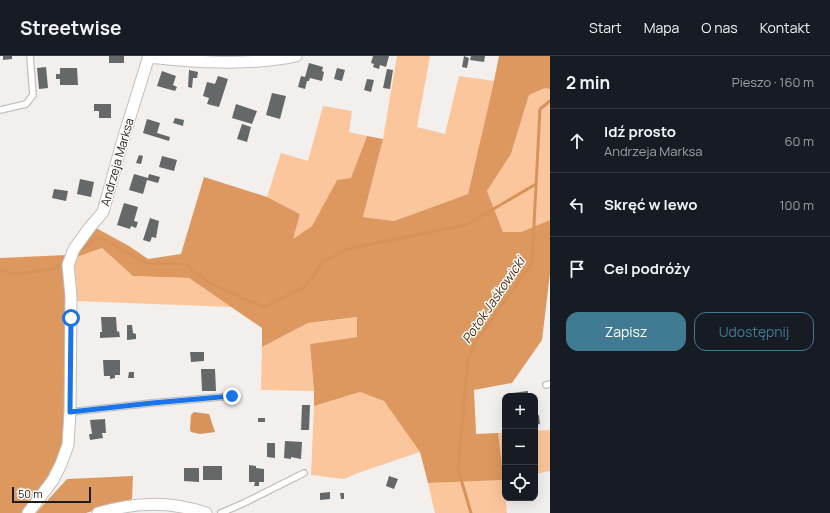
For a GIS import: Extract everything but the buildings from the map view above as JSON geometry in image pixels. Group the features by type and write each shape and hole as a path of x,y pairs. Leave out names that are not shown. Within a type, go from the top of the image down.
{"street":[{"path":"149,56 167,59 243,62 296,56"},
{"name":"Andrzeja Marksa","path":"28,513 53,480 68,445 70,412 71,296 68,265 74,249 103,212 124,136 149,56"},
{"path":"104,512 138,509 168,504 206,513"}],"lane":[{"path":"0,110 26,104 33,95 30,56"},
{"path":"70,412 232,396"},
{"path":"221,513 304,473"}],"shaded area":[{"path":"397,56 430,56 417,127 445,134 459,76 494,81 468,194 394,221 363,217 383,139"},
{"path":"499,56 550,56 550,89 545,88 529,95 511,154 487,191 503,232 521,232 550,220 550,273 542,340 512,383 474,390 476,434 498,433 502,464 502,480 428,483 420,452 384,401 360,392 314,406 310,344 357,337 357,317 308,323 262,347 262,328 189,278 133,276 102,248 77,257 80,249 96,228 129,246 148,259 181,254 204,177 267,197 300,214 293,239 312,226 337,180 351,178 367,136 383,139 363,217 394,221 468,194"},
{"path":"545,88 550,89 550,220 521,232 503,232 487,191 511,154 529,95"},
{"path":"323,106 352,111 349,132 367,136 351,179 337,180 312,226 292,240 300,214 267,197 281,153 308,161"},
{"path":"102,248 133,276 189,278 232,307 76,301 73,265 77,257"},
{"path":"67,255 67,447 53,480 25,513 0,513 0,258"},
{"path":"357,317 358,337 310,344 314,391 261,390 262,347 308,323"},
{"path":"360,392 385,401 420,452 344,479 311,475 314,406"},
{"path":"194,412 209,414 215,432 200,434 191,432 191,415"},
{"path":"550,430 550,471 538,473 538,465 538,431"},
{"path":"498,433 502,433 502,464"},
{"path":"133,476 132,499 86,513 36,513 67,479"},
{"path":"502,480 502,501 506,501 507,513 435,513 428,483"}],"waterway":[{"name":"Potok Jaśkowicki","path":"471,513 458,469 468,358 475,343 532,263 540,109 550,101"},
{"path":"82,249 99,237 146,263 185,264 211,284 264,307 305,287 323,262 347,249 466,225 536,184"},
{"path":"0,270 15,274 53,269 61,264"}],"route":[{"path":"71,318 70,412 232,396"}]}
